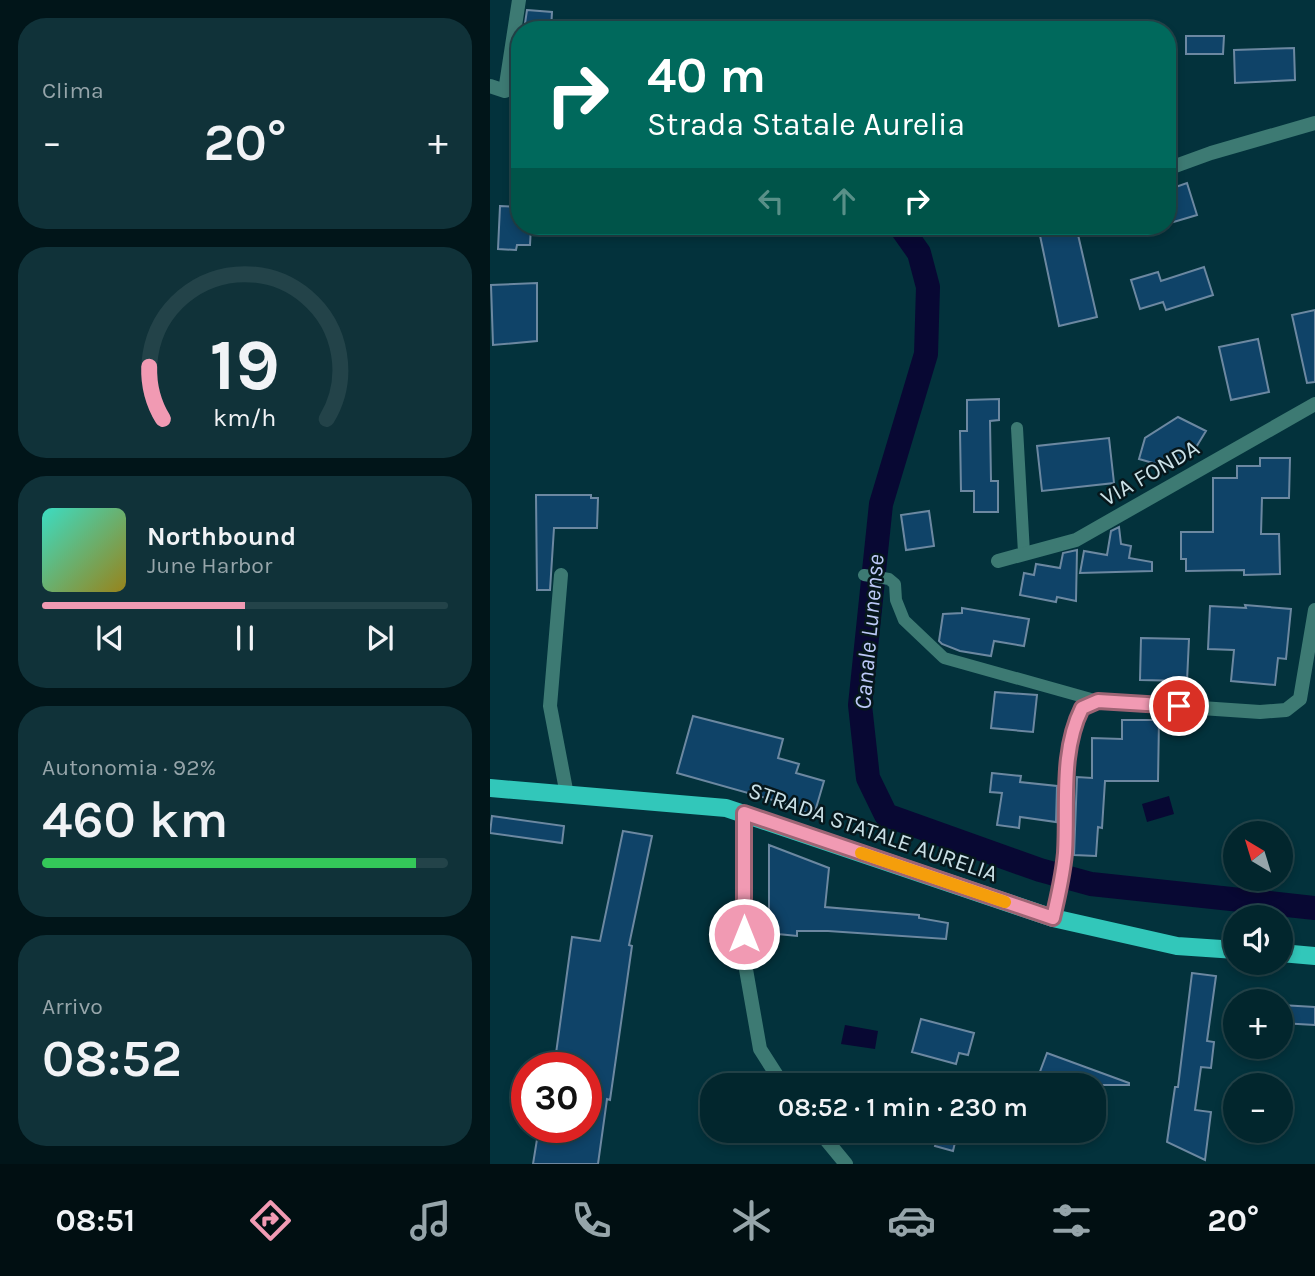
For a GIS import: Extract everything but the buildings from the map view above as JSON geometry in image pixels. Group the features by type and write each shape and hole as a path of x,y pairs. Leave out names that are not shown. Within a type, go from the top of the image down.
{"main road":[{"name":"STRADA STATALE AURELIA","path":"490,788 726,808 1053,918 1177,946 1223,949"},
{"path":"1293,954 1315,956"}],"street":[{"path":"516,21 519,0"},
{"path":"490,86 505,92 511,53"},
{"path":"1176,166 1315,123"},
{"name":"VIA FONDA","path":"998,561 1076,540 1315,404"},
{"path":"561,575 550,706 567,795"},
{"path":"1053,918 1065,855 1067,772 1073,726 1082,708 1098,701 1260,712 1286,710 1300,699 1315,610"},
{"path":"744,813 744,958 760,1049 775,1073"},
{"path":"829,1143 846,1164"}],"lane":[{"path":"1017,428 1024,553"},
{"path":"864,575 889,579 895,584 896,600 904,620 944,658 1098,701"}],"shaded area":[{"path":"1169,796 1174,814 1147,822 1142,804"},
{"path":"845,1025 878,1031 875,1049 841,1044"}],"waterway":[{"name":"Canale Lunense","path":"906,235 919,253 928,287 926,354 881,504 860,705 868,778 886,815 1040,870 1091,884 1315,908"}],"slow traffic":[{"path":"861,853 1005,902"}],"route":[{"path":"744,934 744,813 1053,918 1065,855 1067,772 1073,726 1082,708 1098,701 1179,706"}]}
